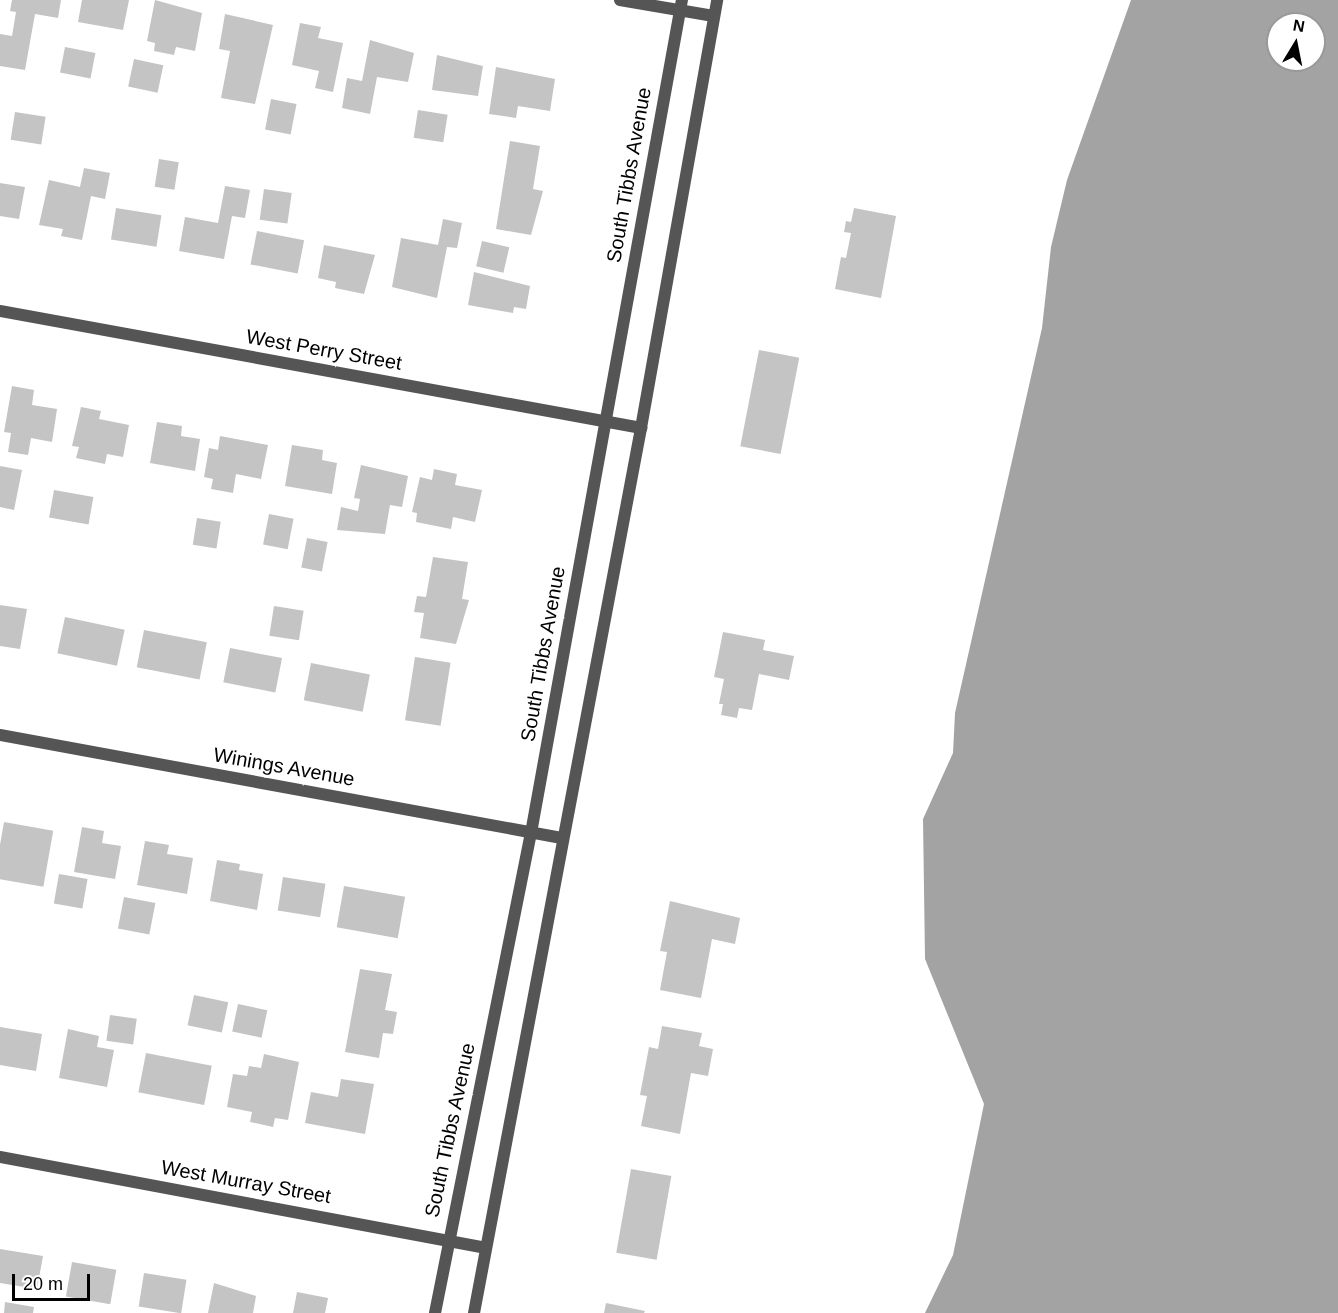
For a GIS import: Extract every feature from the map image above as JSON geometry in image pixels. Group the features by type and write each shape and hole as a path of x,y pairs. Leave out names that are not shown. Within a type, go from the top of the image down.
{"street":[{"path":"620,0 681,5 714,16"},
{"path":"474,1313 484,1248 641,428 717,0"},
{"name":"South Tibbs Avenue","path":"435,1313 531,833 681,5"},
{"name":"West Perry Street","path":"0,310 641,428"},
{"name":"Winings Avenue","path":"0,735 562,838"},
{"name":"West Murray Street","path":"0,1157 448,1239 484,1248"}],"shaded area":[{"path":"1131,0 1338,0 1338,1313 925,1313 953,1255 984,1104 925,959 923,819 953,753 955,713 1042,328 1051,247 1067,180"}],"building":[{"path":"12,0 61,0 58,18 35,14 25,70 0,66 0,34 12,36 16,12 10,11"},
{"path":"82,0 129,0 123,30 78,22"},
{"path":"155,0 202,13 195,51 176,47 174,55 154,51 155,43 147,41"},
{"path":"225,14 273,25 255,104 221,98 230,51 219,49"},
{"path":"300,23 321,27 318,38 343,43 333,92 315,88 319,71 292,65"},
{"path":"370,40 414,53 408,82 377,77 370,114 342,108 347,78 362,81"},
{"path":"65,47 95,53 90,78 60,73"},
{"path":"437,55 483,66 478,96 432,90"},
{"path":"134,59 163,65 158,93 128,86"},
{"path":"496,67 555,79 550,111 518,106 516,118 489,114"},
{"path":"271,99 297,104 291,134 265,129"},
{"path":"418,110 448,115 443,142 414,138"},
{"path":"15,112 46,117 41,145 11,140"},
{"path":"510,141 540,146 533,189 543,191 531,235 496,229"},
{"path":"159,159 179,162 174,190 155,187"},
{"path":"84,168 110,173 105,199 91,196 82,240 61,236 63,229 39,225 49,180 80,187"},
{"path":"0,183 25,187 19,219 0,216"},
{"path":"225,186 250,190 245,218 232,216 224,259 179,251 185,217 218,223"},
{"path":"264,189 292,193 287,224 260,220"},
{"path":"116,208 161,215 156,247 111,240"},
{"path":"854,208 896,216 881,298 835,289 841,257 846,258 851,233 844,232 846,221 851,222"},
{"path":"443,219 462,223 457,248 447,247 437,298 392,287 401,238 438,245"},
{"path":"257,231 304,240 298,274 251,264"},
{"path":"482,241 509,247 503,273 476,266"},
{"path":"324,245 375,255 364,294 335,288 336,282 318,278"},
{"path":"474,272 530,286 526,309 514,307 513,313 468,305"},
{"path":"759,350 799,358 781,454 740,446"},
{"path":"12,386 34,390 32,405 57,409 52,442 31,438 28,455 8,452 11,433 4,432"},
{"path":"81,407 101,411 99,419 129,425 123,457 107,454 105,464 76,458 79,447 72,446"},
{"path":"157,422 182,426 181,436 200,439 195,471 150,463"},
{"path":"220,436 268,445 261,479 236,474 233,493 211,489 213,479 204,477 209,448 218,450"},
{"path":"292,445 323,450 322,460 337,463 332,494 285,486"},
{"path":"361,465 408,476 402,507 390,505 385,534 337,530 341,507 358,511 360,499 354,498"},
{"path":"0,466 22,470 14,510 0,507"},
{"path":"434,469 457,474 455,485 482,490 475,522 453,517 451,529 416,522 417,513 412,512 420,477 432,480"},
{"path":"54,490 93,497 89,525 49,518"},
{"path":"269,514 294,519 288,549 263,544"},
{"path":"197,518 221,522 216,548 193,545"},
{"path":"307,538 328,542 322,571 301,567"},
{"path":"433,557 468,562 462,599 469,600 456,644 420,638 424,613 414,612 417,596 426,597"},
{"path":"0,605 27,609 20,649 0,646"},
{"path":"274,606 304,611 299,640 269,636"},
{"path":"65,617 125,630 117,666 57,653"},
{"path":"144,630 207,642 200,680 137,667"},
{"path":"723,632 765,640 763,650 794,656 789,680 759,674 752,710 739,708 737,718 721,715 723,704 719,704 724,679 714,677"},
{"path":"230,648 282,658 275,692 223,682"},
{"path":"415,657 451,663 441,726 405,720"},
{"path":"311,663 370,674 363,712 304,700"},
{"path":"4,822 53,831 43,887 0,879 0,845"},
{"path":"82,827 104,831 102,843 121,846 115,879 74,872"},
{"path":"145,841 169,845 167,854 193,858 187,894 137,885"},
{"path":"217,860 240,864 239,870 263,874 257,910 210,901"},
{"path":"59,874 88,879 82,909 54,904"},
{"path":"283,877 325,884 320,917 278,911"},
{"path":"344,886 405,897 398,938 337,927"},
{"path":"124,897 155,903 149,935 118,928"},
{"path":"670,901 740,918 735,944 712,939 701,998 660,990 667,952 660,951"},
{"path":"360,969 392,974 385,1010 397,1012 393,1034 383,1033 379,1058 345,1052"},
{"path":"194,995 228,1002 222,1033 188,1025"},
{"path":"238,1004 267,1010 262,1038 232,1031"},
{"path":"110,1015 137,1019 133,1045 106,1041"},
{"path":"662,1026 702,1033 699,1046 713,1049 708,1076 691,1073 680,1134 641,1126 647,1096 640,1095 649,1047 658,1049"},
{"path":"0,1027 42,1034 36,1071 0,1065"},
{"path":"68,1029 99,1036 97,1047 114,1050 107,1087 59,1078"},
{"path":"146,1053 212,1066 204,1105 138,1092"},
{"path":"264,1054 299,1062 288,1120 275,1118 273,1127 250,1122 252,1112 227,1107 233,1074 247,1076 249,1066 261,1068"},
{"path":"341,1079 374,1084 365,1134 305,1123 311,1092 338,1097"},
{"path":"631,1169 671,1176 657,1260 616,1253"},
{"path":"0,1249 43,1256 37,1289 0,1283"},
{"path":"72,1262 116,1270 110,1304 66,1296"},
{"path":"144,1273 186,1280 181,1313 139,1307"},
{"path":"214,1283 256,1296 253,1313 208,1313"},
{"path":"297,1292 328,1298 325,1313 293,1313"},
{"path":"5,1302 34,1307 33,1313 4,1313"},
{"path":"606,1303 645,1311 644,1313 604,1313"}]}
